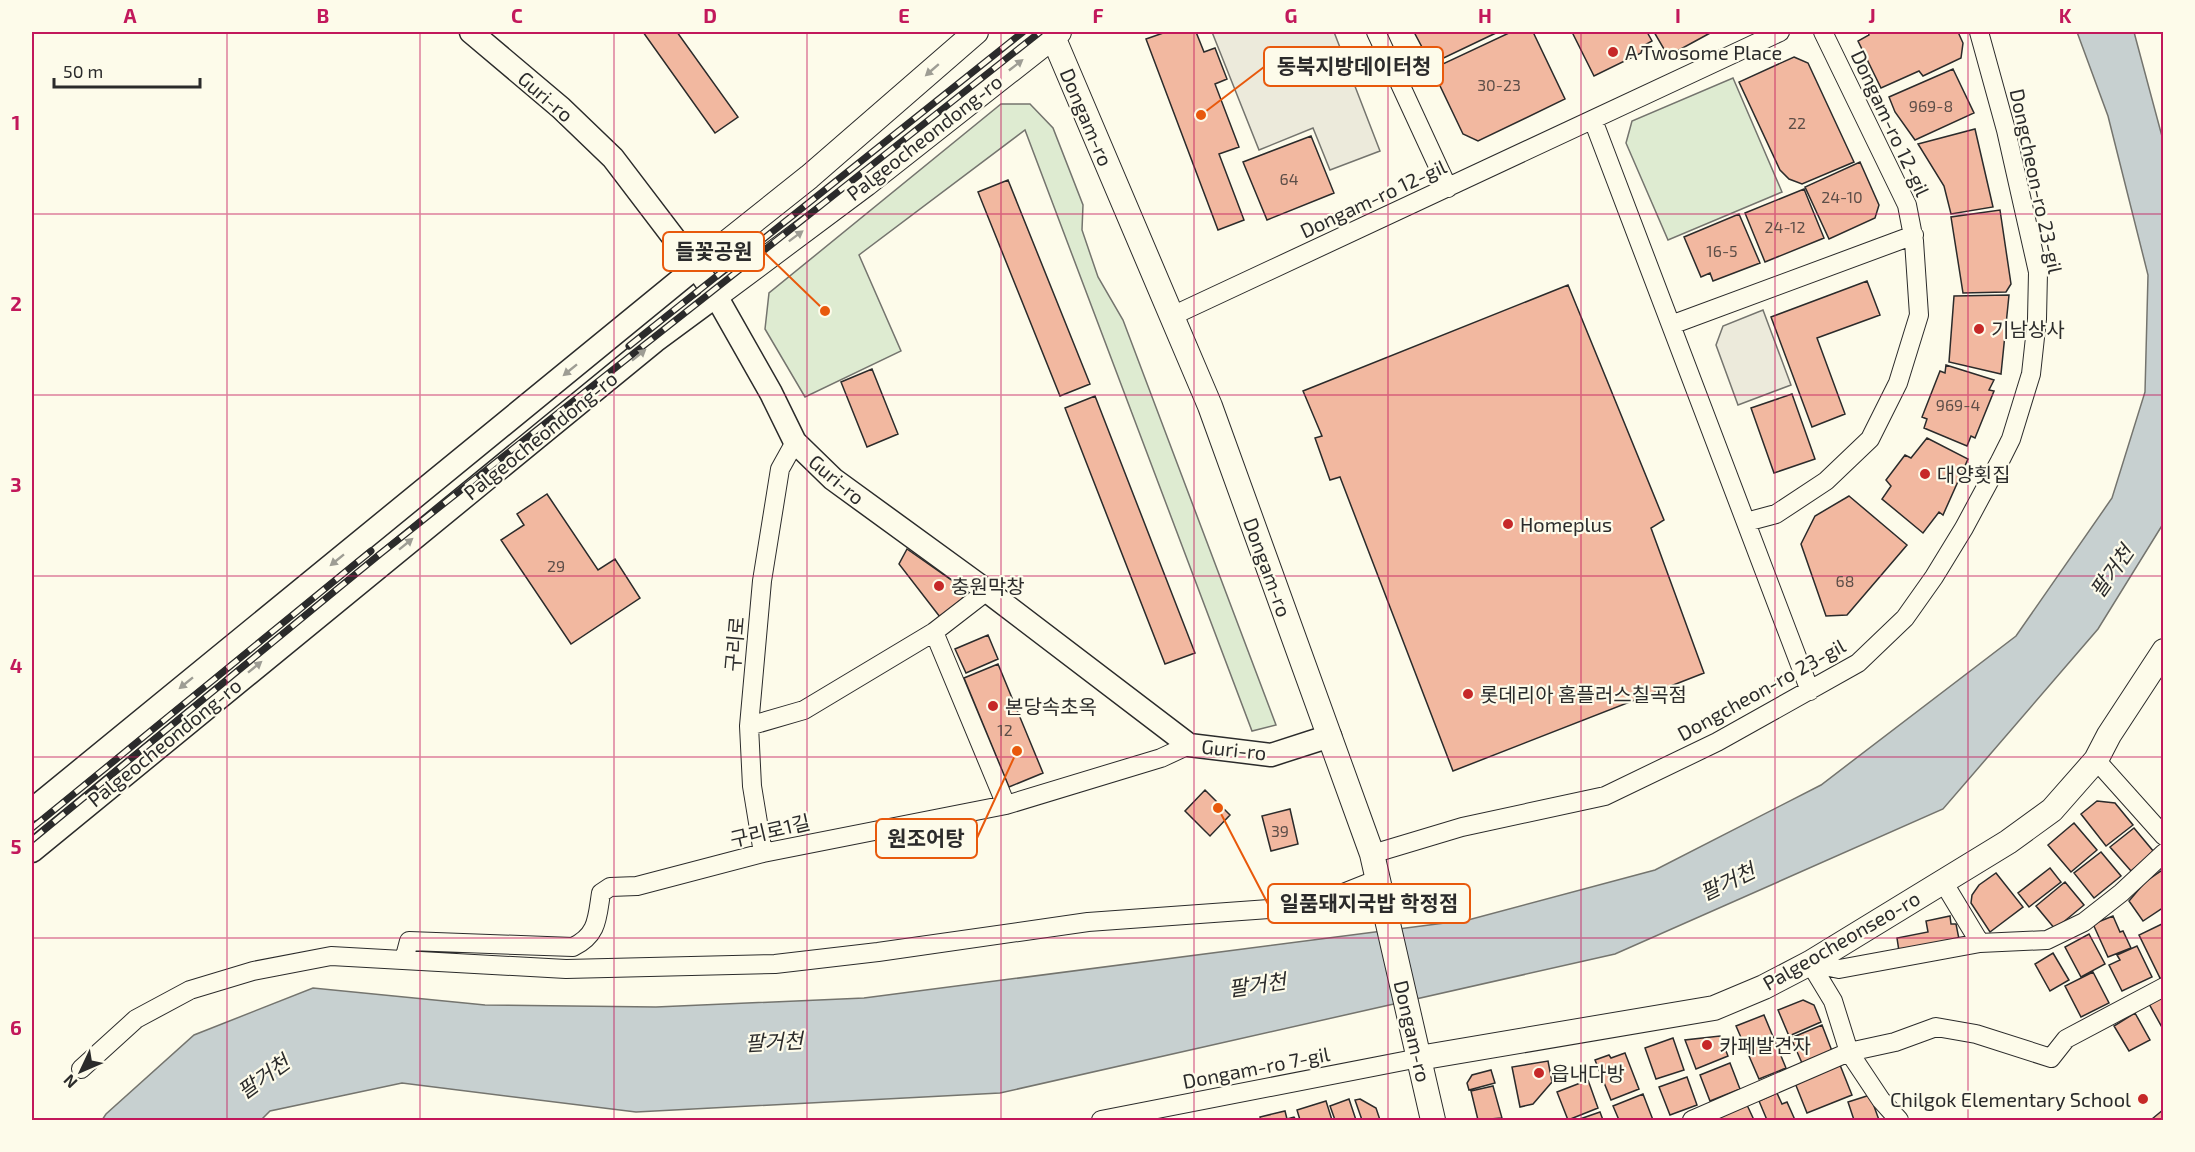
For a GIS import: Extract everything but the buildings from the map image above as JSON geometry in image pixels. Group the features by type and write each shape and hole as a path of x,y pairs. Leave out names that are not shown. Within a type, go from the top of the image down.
{"main road":[{"name":"Palgeocheondong-ro","path":"696,267 809,177 976,32"},
{"name":"Palgeocheondong-ro","path":"716,296 866,184 1054,33"},
{"name":"Dongam-ro","path":"1054,33 1210,406 1372,854 1433,1120"},
{"name":"Palgeocheonseo-ro","path":"1419,1058 1714,1008 1764,987 1810,963 1942,880 2008,842 2052,810 2096,760 2109,735 2163,651"}],"street":[{"name":"Guri-ro","path":"471,32 561,108 614,158 716,296 771,393 795,442 833,479 987,591 1189,745 1271,755 1330,736"},
{"path":"1376,32 1448,188"},
{"name":"Dongam-ro 12-gil","path":"1172,316 1780,32"},
{"name":"Dongam-ro 12-gil","path":"1746,522 1776,514 1826,481 1870,439 1898,383 1919,315 1914,235 1907,205 1823,32"},
{"name":"Dongcheon-ro 23-gil","path":"1372,854 1462,827 1605,796 1717,742 1858,663 1905,618 1964,528 2012,439 2031,374 2037,319 2038,272 2006,130 1979,32"},
{"path":"1593,120 1810,691"},
{"path":"1671,325 1914,235"},
{"name":"Palgeocheondong-ro","path":"32,810 696,267"},
{"name":"Palgeocheondong-ro","path":"32,851 646,348 716,296"},
{"name":"구리로","path":"763,854 752,786 748,726 762,581 780,469 795,442"},
{"path":"748,726 804,710 934,632 987,591"},
{"path":"934,632 1006,805"},
{"name":"구리로1길","path":"404,960 409,941 573,947 592,933 601,893 610,886 638,886 763,854 1006,805 1161,758 1189,745"},
{"path":"2096,760 2163,836"},
{"path":"1810,963 1839,969 1980,943 2047,940 2084,922 2121,893 2163,853"},
{"path":"81,1069 136,1019 190,990 253,971 332,956 566,969 775,964 878,952 1088,922 1269,909 1312,903 1323,901 1378,879"},
{"path":"1942,880 1980,943"},
{"path":"1810,963 1833,1001 1849,1052 1881,1100 1899,1120"},
{"path":"1698,1118 1849,1052 1895,1042 1936,1027 1976,1034 2051,1058 2066,1040 2163,987"},
{"name":"Dongam-ro 7-gil","path":"1101,1120 1419,1058"}],"green space":[{"path":"1733,78 1782,192 1668,240 1626,143 1632,121"},
{"path":"1001,104 1030,104 1053,128 1083,205 1082,230 1098,277 1123,320 1276,725 1252,731 1025,130 859,255 901,351 805,397 765,329 769,293"}],"shaded area":[{"path":"1212,32 1334,32 1380,151 1330,170 1313,128 1259,150"},
{"path":"1763,310 1791,385 1738,405 1716,345 1723,326"}],"water":[{"name":"팔거천","path":"2077,32 2134,32 2163,140 2163,524 2098,629 1943,809 1615,954 1000,1093 636,1112 402,1083 270,1111 261,1120 102,1120 194,1035 313,988 485,1005 656,1007 864,998 1468,920 1655,870 1821,785 2016,636 2112,498 2145,392 2148,275 2108,116"}],"railway":[{"path":"629,346 1023,32"},
{"path":"32,840 380,554 1040,32"},
{"path":"32,828 371,551"}],"place":[{"name":"A Twosome Place","path":"1613,52"},
{"name":"동북지방데이터청","path":"1201,115"},
{"name":"들꽃공원","path":"825,311"},
{"name":"기남상사","path":"1979,329"},
{"name":"대양횟집","path":"1925,474"},
{"name":"Homeplus","path":"1508,524"},
{"name":"충원막창","path":"939,586"},
{"name":"롯데리아 홈플러스칠곡점","path":"1468,694"},
{"name":"본당속초옥","path":"993,706"},
{"name":"원조어탕","path":"1017,751"},
{"name":"일품돼지국밥 학정점","path":"1218,808"},
{"name":"카페발견자","path":"1707,1045"},
{"name":"읍내다방","path":"1539,1073"},
{"name":"Chilgok Elementary School","path":"2143,1099"}]}
